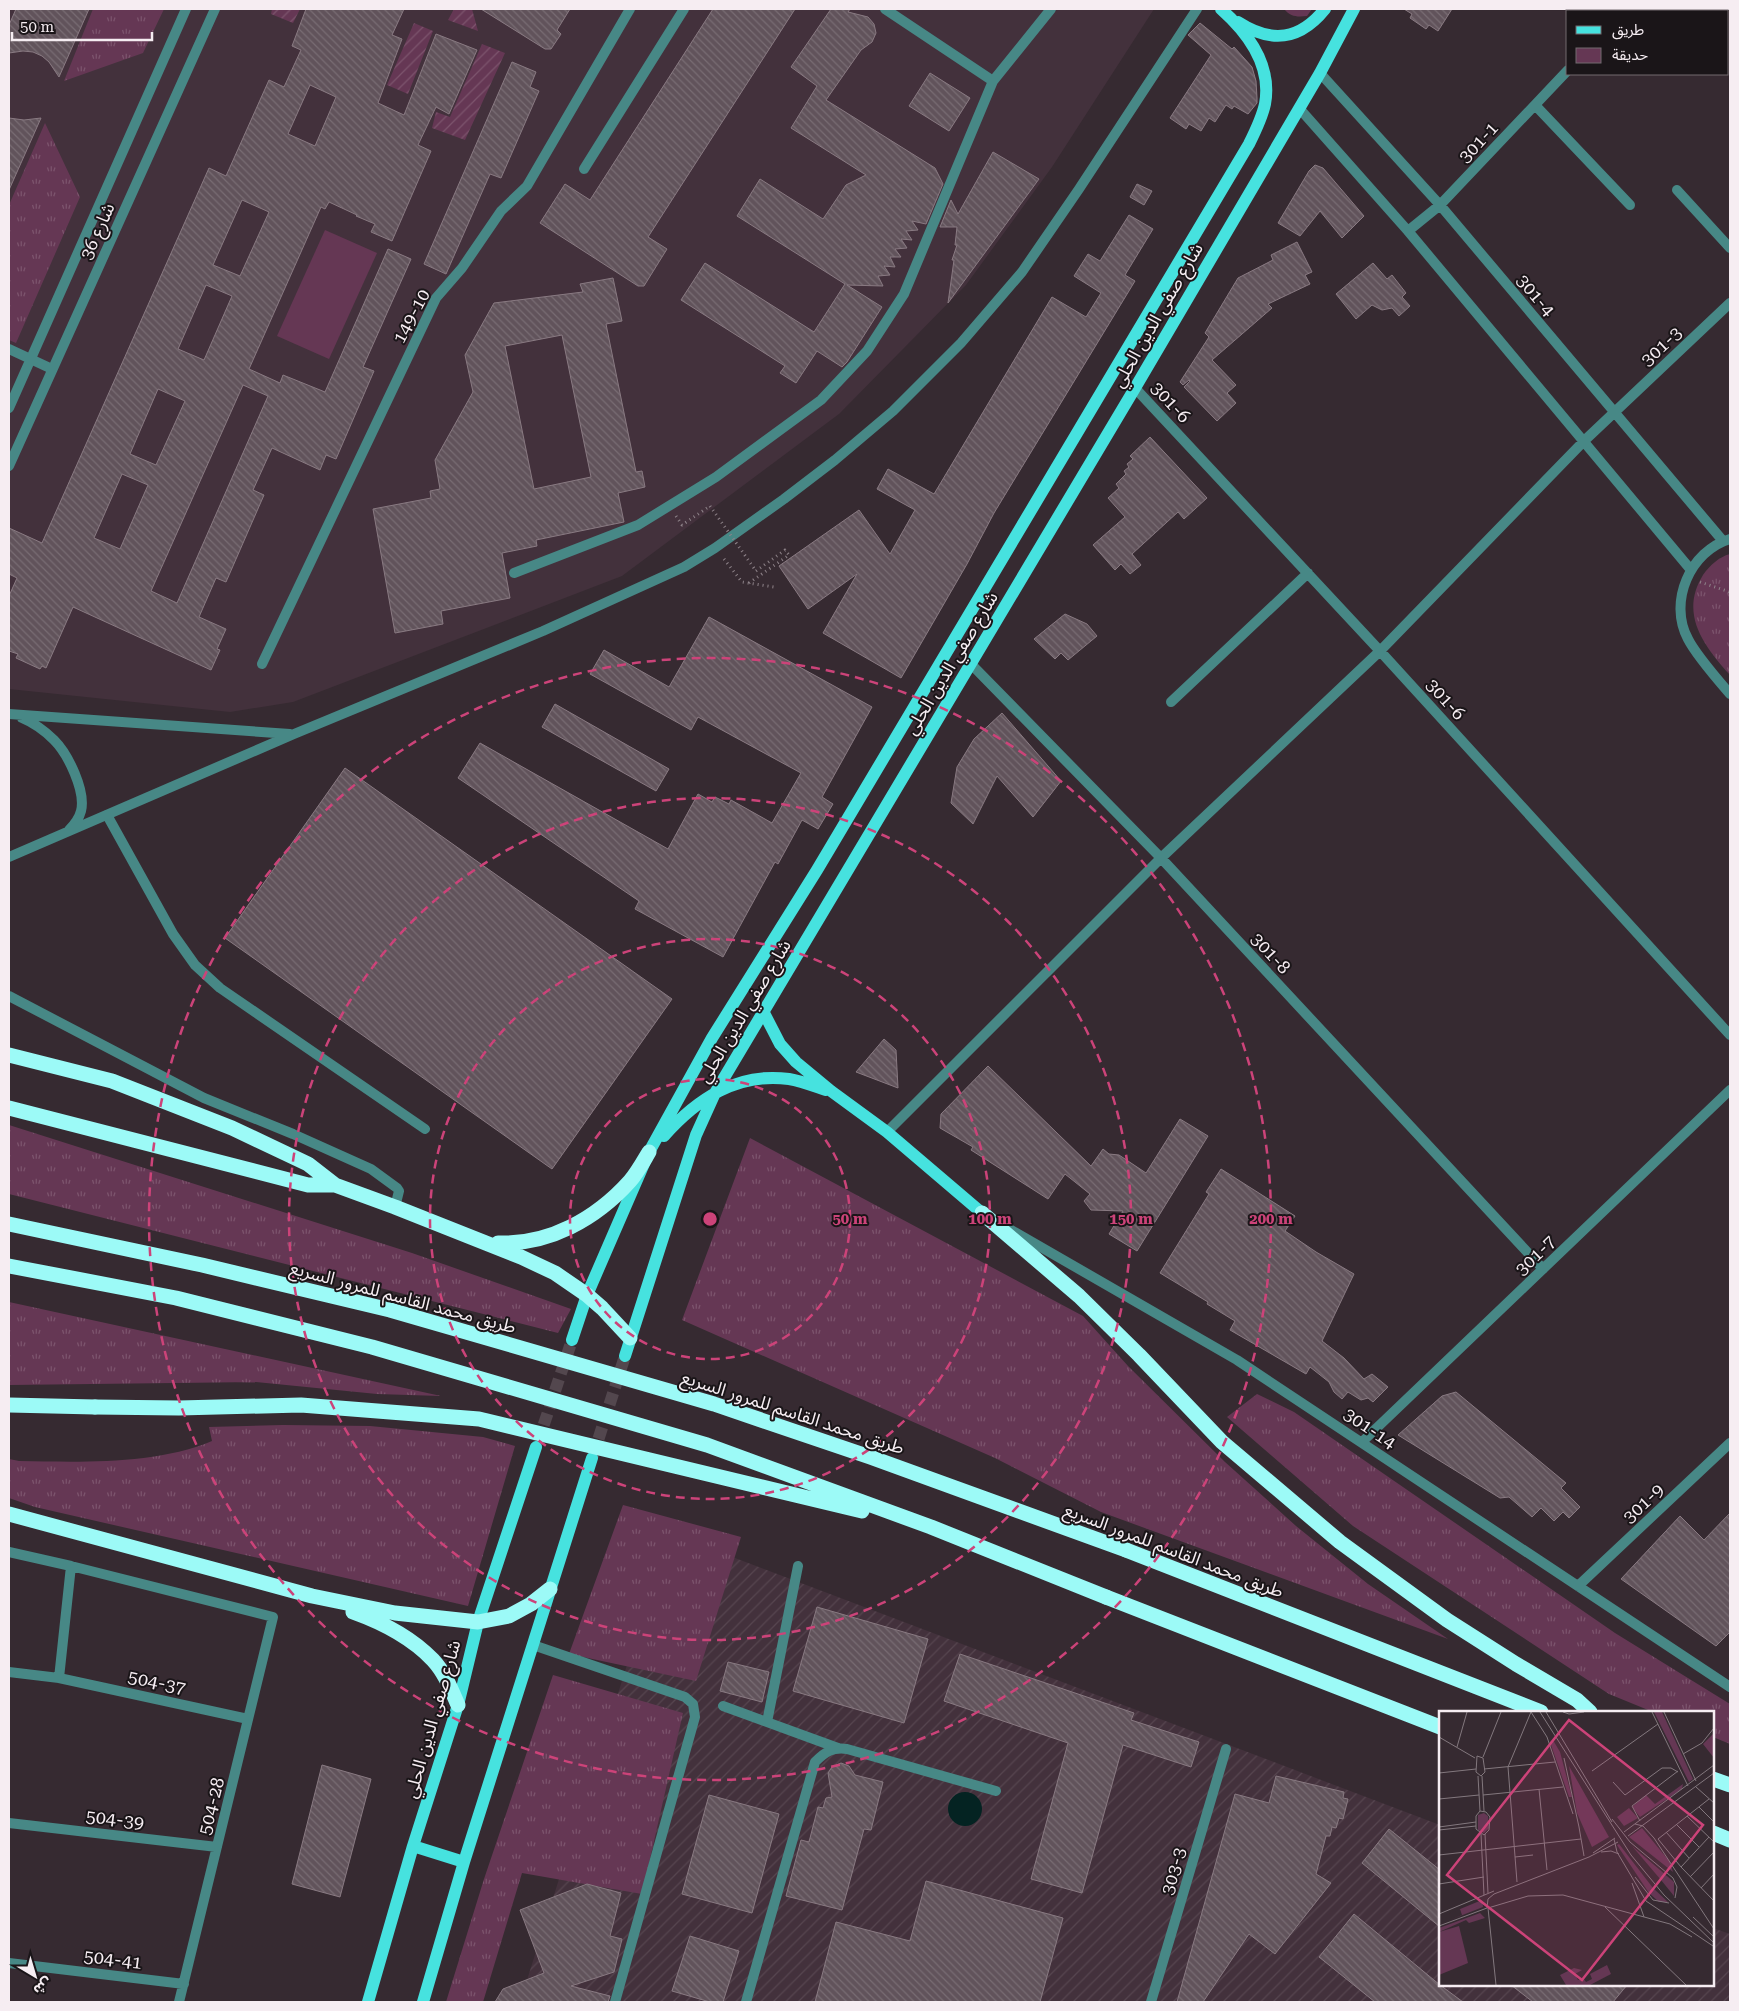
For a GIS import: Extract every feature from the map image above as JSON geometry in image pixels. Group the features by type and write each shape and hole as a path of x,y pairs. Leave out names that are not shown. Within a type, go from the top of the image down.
{"highway":[{"path":"9,1055 112,1081 232,1128 308,1164 335,1185 395,1206 521,1257 556,1273 587,1295 630,1338"},
{"path":"9,1108 308,1185 335,1185"},
{"path":"485,1243 518,1244 550,1236 580,1222 608,1203 631,1180 650,1152"},
{"path":"982,1213 1079,1296 1139,1355 1222,1442 1340,1542 1447,1620 1576,1700 1589,1711"},
{"name":"طريق محمد القاسم للمرور السريع","path":"9,1224 202,1265 400,1312 714,1404 870,1456 1126,1550 1538,1711"},
{"path":"9,1266 176,1298 372,1347 708,1445 931,1527 1439,1727"},
{"path":"9,1405 179,1408 302,1405 479,1419 931,1527"},
{"path":"9,1514 312,1596 395,1612 478,1622 509,1616 531,1604 550,1589"},
{"path":"312,1596 376,1621 410,1642 434,1660 448,1680 458,1705"},
{"path":"1714,1779 1730,1785"},
{"path":"1714,1833 1730,1840"}],"main road":[{"path":"1224,11 1257,32 1272,36 1288,36 1302,30 1315,21 1325,9"},
{"name":"شارع صفي الدين الحلي","path":"625,1356 696,1135 715,1093 1135,388 1320,73 1354,9"},
{"name":"شارع صفي الدين الحلي","path":"572,1340 587,1295 650,1152 712,1038 817,870 1249,144 1265,106 1265,78 1255,50 1237,24 1224,11"},
{"path":"763,1011 786,1050 796,1062 831,1091 887,1132 982,1213"},
{"path":"650,1152 686,1112 715,1093 733,1085 763,1079 789,1079 831,1091"},
{"name":"شارع صفي الدين الحلي","path":"368,2002 413,1846 458,1705 478,1622 536,1448"},
{"path":"423,2002 464,1862 592,1458"},
{"path":"413,1846 464,1862"}],"street":[{"name":"شارع 36","path":"9,408 186,9"},
{"name":"شارع 36","path":"9,466 215,9"},
{"name":"149-10","path":"262,664 436,298 462,268 501,211 528,186 630,9"},
{"path":"584,169 684,9"},
{"path":"885,9 993,81"},
{"path":"514,573 638,525 716,477 821,400 867,351 904,294 993,81 1051,9"},
{"path":"9,857 294,734 543,631 684,567 715,548 835,460 893,411 961,343 1022,272 1197,9"},
{"name":"301-1","path":"1408,231 1440,205 1566,72"},
{"name":"301-4","path":"1320,73 1440,205 1614,413 1727,540"},
{"path":"1535,105 1630,205"},
{"path":"1299,108 1408,231 1584,441 1689,574"},
{"path":"1677,190 1730,248"},
{"name":"301-3","path":"887,1132 1161,858 1380,651 1584,441 1730,303"},
{"path":"9,349 52,369"},
{"name":"301-6","path":"1135,388 1380,651 1730,1035"},
{"path":"1727,540 1700,558 1689,574 1681,597 1680,612 1688,640 1730,694"},
{"path":"1171,702 1308,573"},
{"name":"301-8","path":"971,664 1161,858 1543,1269"},
{"path":"13,715 294,734"},
{"path":"13,715 40,728 55,741 72,768 81,795 82,810 77,823 66,832"},
{"path":"107,815 172,934 195,965 220,988 425,1129"},
{"path":"9,996 204,1098 293,1134 370,1169 397,1188 395,1206"},
{"name":"301-7","path":"1362,1442 1730,1090"},
{"name":"301-14","path":"982,1213 1237,1360 1730,1686"},
{"name":"301-9","path":"1578,1586 1730,1443"},
{"path":"9,1552 71,1566 58,1678"},
{"name":"504-28","path":"71,1566 274,1617 179,2002"},
{"path":"767,1722 798,1566"},
{"path":"533,1645 685,1696 693,1704 695,1717 615,2002"},
{"name":"504-37","path":"9,1672 58,1678 248,1719"},
{"path":"723,1706 838,1748 996,1791"},
{"path":"746,2002 815,1762 825,1752 838,1748"},
{"name":"303-3","path":"1151,2002 1226,1749"},
{"name":"504-39","path":"9,1823 217,1847"},
{"name":"504-41","path":"9,1963 184,1984"}],"path":[{"path":"682,525 710,506 756,571 785,550 789,555 749,583"},
{"path":"715,548 742,582 774,587"},
{"path":"1689,574 1730,592"}],"shaded area":[{"path":"9,9 1154,9 1052,167 966,285 839,414 622,576 293,702 230,712 9,689"},
{"path":"669,1533 1439,1825 1439,1986 1714,1986 1714,1928 1730,1934 1730,2002 520,2002"},
{"path":"965,1792 977,1797 982,1809 977,1821 965,1826 953,1821 948,1809 953,1797"}],"green space":[{"path":"93,9 164,9 143,53 64,81"},
{"path":"272,9 300,9 293,23 271,14"},
{"path":"454,9 472,9 478,31 448,20"},
{"path":"1284,9 1312,9 1307,16 1294,16"},
{"path":"414,23 433,31 408,94 387,85"},
{"path":"482,44 505,53 465,140 432,128 436,112 450,117"},
{"path":"45,123 80,197 16,343 9,340 9,205"},
{"path":"325,230 377,253 329,359 277,336"},
{"path":"1730,554 1730,675 1711,653 1704,641 1694,616 1693,603 1696,589 1706,571 1718,559"},
{"path":"9,1125 412,1253 571,1309 558,1333 9,1194"},
{"path":"750,1138 1083,1316 1128,1366 1225,1462 1296,1526 1368,1584 1448,1639 1101,1512 995,1458 682,1320"},
{"path":"9,1302 441,1396 377,1394 256,1382 9,1385"},
{"path":"1257,1394 1294,1412 1615,1633 1730,1704 1730,1744 1714,1737 1714,1711 1651,1711 1609,1694 1353,1526 1227,1417"},
{"path":"283,1425 370,1426 483,1437 515,1446 468,1606 35,1507 9,1498 9,1459 67,1462 142,1458 190,1449 212,1441 209,1427"},
{"path":"623,1505 741,1537 696,1681 569,1654"},
{"path":"553,1675 683,1713 642,1894 522,1873 483,2002 446,2002 484,1879"}],"building":[{"path":"16,9 89,9 59,77 49,62 42,56 33,52 23,51 9,53 9,25"},
{"path":"306,9 404,9 392,35 402,39 378,103 404,115 436,34 477,50 449,114 436,107 418,145 431,151 392,241 371,232 375,224 357,215 329,202 325,209 321,207 249,369 280,383 283,375 325,392 388,249 411,259 363,367 374,371 336,459 326,455 320,470 272,448 253,490 264,495 226,582 216,578 199,617 226,629 217,649 220,650 211,670 73,607 46,668 42,666 40,669 16,658 18,654 9,651 9,596 17,578 9,574 9,528 42,543 209,168 226,176 269,80 284,87 301,50 292,46","holes":["310,85 336,97 315,146 288,134","242,200 269,212 240,276 213,265","206,285 232,296 204,360 178,349","243,385 268,396 177,603 151,591","158,389 185,401 156,465 130,454","122,474 148,485 120,549 94,538"]},
{"path":"481,9 570,9 557,30 561,34 551,49 545,49"},
{"path":"713,9 795,9 648,237 667,249 644,286 638,286 540,223 565,184 590,200"},
{"path":"831,9 850,9 848,12 868,17 874,24 876,33 872,42 861,50 826,100 935,168 943,184 926,224 912,221 918,230 906,231 912,240 901,239 907,248 895,249 901,257 890,257 895,267 884,266 890,275 878,276 883,286 847,285 882,307 847,362 842,367 817,351 796,383 780,373 785,366 681,300 705,263 814,332 845,284 737,216 760,179 823,219 846,185 866,175 791,128 817,86 791,67"},
{"path":"1404,9 1452,9 1438,31 1429,25 1426,29 1410,18 1412,14"},
{"path":"1200,23 1232,49 1234,47 1252,67 1256,81 1257,98 1257,103 1248,114 1234,106 1232,109 1226,105 1215,122 1209,118 1201,131 1189,124 1186,129 1170,118 1211,55 1188,35"},
{"path":"512,62 536,72 530,87 539,91 501,178 490,174 446,274 424,264"},
{"path":"930,73 970,98 949,131 909,106"},
{"path":"9,118 24,120 41,118 9,190"},
{"path":"993,152 1039,179 948,303 954,260 952,260 957,245 955,245 957,227 940,227 951,200 958,214"},
{"path":"1315,165 1323,168 1364,216 1342,238 1320,211 1300,236 1278,223 1309,171"},
{"path":"1137,184 1152,191 1144,205 1130,197"},
{"path":"1129,215 1153,229 1125,275 1135,281 994,513 967,564 901,678 823,633 857,574 808,609 779,566 859,510 890,554 915,510 877,489 888,469 934,494 1052,297 1086,317 1101,293 1074,276 1088,254 1100,261"},
{"path":"1297,242 1312,272 1305,275 1310,284 1268,304 1272,308 1212,360 1236,385 1227,393 1236,403 1217,421 1184,387 1190,381 1183,385 1180,382 1209,337 1205,333 1238,278 1273,260 1271,255"},
{"path":"1373,263 1387,279 1392,275 1406,293 1402,297 1410,306 1399,316 1392,308 1382,310 1372,305 1356,319 1336,294"},
{"path":"613,278 622,321 606,324 636,472 642,471 645,487 618,493 624,522 536,540 537,546 502,553 510,598 441,611 443,624 395,633 373,509 431,498 430,491 440,489 435,460 473,392 465,355 494,303 583,292 580,284","holes":["562,335 591,477 534,489 505,346"]},
{"path":"1150,437 1207,498 1184,519 1178,512 1132,554 1141,565 1130,574 1121,564 1115,570 1093,545 1125,517 1108,498 1119,488 1116,484 1126,474 1124,471 1129,467 1127,464 1133,459 1130,456"},
{"path":"1065,614 1087,624 1097,636 1068,660 1061,653 1055,659 1034,639"},
{"path":"709,617 872,707 822,797 833,804 818,829 802,820 778,864 775,862 723,957 635,909 639,901 458,778 480,743 668,849 698,794 712,802 715,797 729,804 731,800 772,823 801,773 698,717 691,730 590,674 604,650 669,687"},
{"path":"555,704 669,769 656,791 542,727"},
{"path":"1002,713 1061,781 1033,817 997,776 973,824 951,803 957,767 974,739"},
{"path":"345,768 672,999 552,1169 225,938"},
{"path":"884,1039 896,1050 898,1088 856,1072"},
{"path":"988,1066 1091,1166 1103,1149 1109,1154 1119,1155 1146,1173 1180,1119 1208,1136 1137,1251 1109,1234 1123,1211 1091,1210 1084,1201 1090,1194 1065,1174 1048,1199 971,1150 973,1147 940,1128 941,1114"},
{"path":"1221,1169 1295,1216 1285,1231 1354,1274 1322,1341 1344,1358 1364,1379 1372,1374 1388,1387 1373,1402 1368,1398 1361,1400 1348,1392 1342,1399 1334,1392 1329,1382 1310,1367 1306,1374 1230,1330 1235,1321 1160,1273 1209,1194 1206,1192"},
{"path":"1456,1392 1566,1483 1561,1488 1580,1507 1569,1518 1563,1512 1554,1521 1541,1508 1532,1517 1509,1497 1500,1498 1398,1435 1442,1396"},
{"path":"1730,1513 1730,1632 1716,1646 1621,1579 1680,1516 1704,1540"},
{"path":"817,1607 928,1639 904,1723 793,1691"},
{"path":"960,1654 1134,1713 1131,1720 1199,1742 1191,1767 1123,1745 1082,1893 1031,1879 1068,1743 944,1701"},
{"path":"728,1662 769,1672 762,1702 720,1691"},
{"path":"841,1763 849,1766 855,1775 883,1782 871,1830 864,1829 842,1910 786,1896 801,1840 809,1842 818,1807 823,1808 826,1798 832,1797 828,1773 832,1767"},
{"path":"322,1765 371,1779 340,1897 292,1884"},
{"path":"1276,1776 1344,1792 1343,1798 1348,1799 1343,1819 1339,1818 1336,1828 1332,1827 1330,1836 1326,1836 1316,1874 1331,1883 1275,1954 1249,1934 1203,2002 1177,2002 1235,1794 1269,1803"},
{"path":"709,1795 779,1814 752,1913 682,1894"},
{"path":"1389,1829 1439,1869 1439,1926 1362,1863"},
{"path":"926,1881 1063,1918 1040,2002 815,2002 836,1922 910,1941"},
{"path":"587,1884 621,1893 610,1936 622,1939 614,1972 571,1986 610,1996 608,2002 495,2002 503,1989 544,1973 520,1910"},
{"path":"1354,1914 1439,1986 1463,2002 1375,2002 1319,1957"},
{"path":"690,1936 739,1951 723,2002 710,2002 672,1991"},
{"path":"1512,1986 1626,1986 1613,2002 1533,2002"}],"tunnel":[{"path":"538,1442 572,1340"},
{"path":"593,1456 625,1356"}]}
